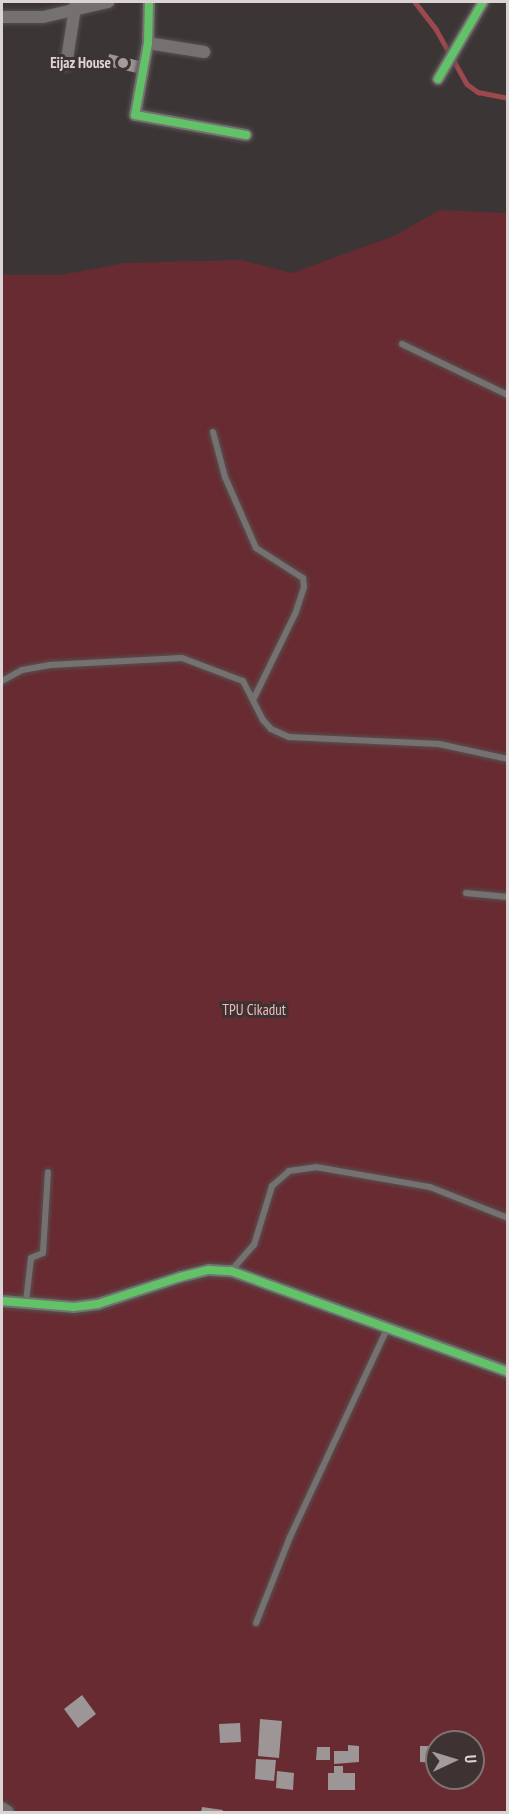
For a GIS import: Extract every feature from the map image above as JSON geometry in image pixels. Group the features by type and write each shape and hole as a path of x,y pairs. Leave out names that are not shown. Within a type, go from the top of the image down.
{"street":[{"path":"2,17 43,17 76,6 108,2"},
{"path":"149,2 148,43 135,115 246,135"},
{"path":"438,79 483,2"},
{"path":"66,65 76,6"},
{"path":"148,43 204,52"},
{"path":"2,1301 74,1307 99,1304 180,1277 209,1270 231,1271 388,1326 507,1372"},
{"path":"2,1808 8,1812"}],"lane":[{"path":"402,344 507,395"},
{"path":"213,432 225,477 255,548 303,578 295,614 254,698"},
{"path":"2,681 22,670 49,666 182,658 243,681 254,698 263,720 271,729 289,737 439,744 507,759"},
{"path":"466,893 507,897"},
{"path":"231,1271 254,1245 272,1186 289,1171 316,1167 430,1187 507,1218"},
{"path":"26,1302 31,1258 43,1253 48,1172"},
{"path":"256,1623 290,1537 388,1326"}],"green space":[{"name":"TPU Cikadut","path":"440,210 507,213 507,1812 17,1812 2,1801 2,275 61,275 124,263 241,260 292,273 394,236"}],"building":[{"name":"Eijaz House","path":"109,54 140,61 137,73 107,66"},
{"path":"82,1695 96,1714 78,1728 64,1709"},
{"path":"260,1719 282,1721 279,1758 258,1756"},
{"path":"240,1723 241,1742 220,1743 219,1724"},
{"path":"348,1745 359,1746 359,1762 334,1764 334,1751 348,1751"},
{"path":"420,1746 425,1746 425,1762 420,1762"},
{"path":"317,1747 330,1747 330,1760 316,1760"},
{"path":"256,1759 276,1760 274,1781 255,1779"},
{"path":"334,1766 343,1766 343,1773 355,1773 355,1790 328,1790 328,1773 334,1773"},
{"path":"277,1771 294,1773 293,1790 276,1788"},
{"path":"202,1807 223,1810 222,1812 201,1812"}],"waterway":[{"path":"415,2 436,29 467,84 478,92 508,98"}],"cycle path":[{"path":"149,2 148,43 135,115 246,135"},
{"path":"438,79 483,2"},
{"path":"2,1301 74,1307 98,1304 180,1277 209,1270 231,1271 508,1372"}],"place":[{"name":"Eijaz House","path":"123,63"}]}
